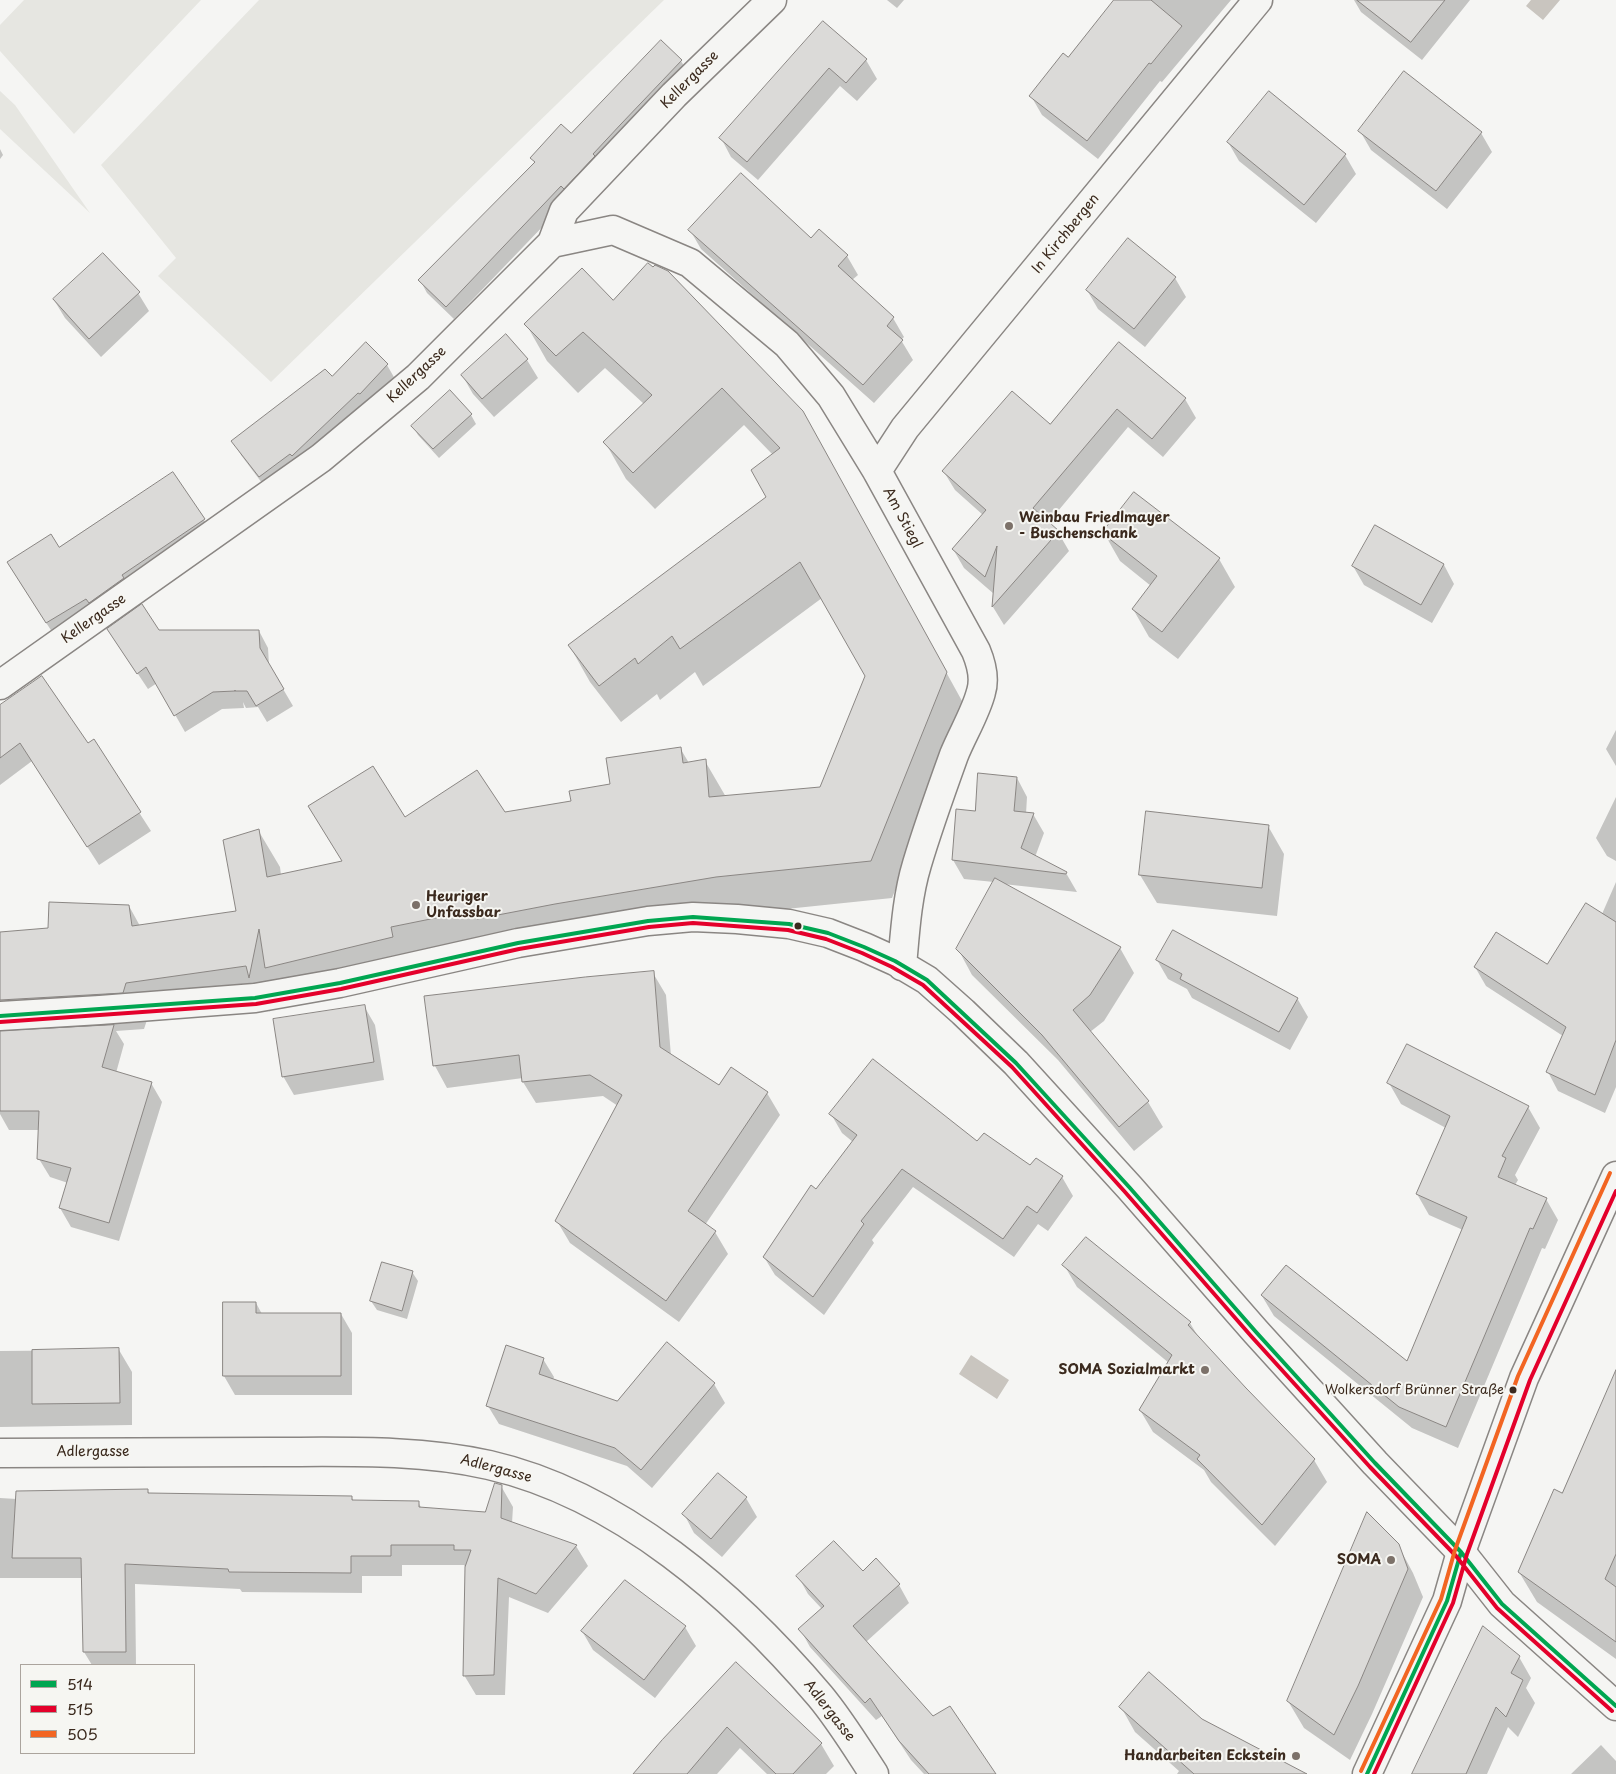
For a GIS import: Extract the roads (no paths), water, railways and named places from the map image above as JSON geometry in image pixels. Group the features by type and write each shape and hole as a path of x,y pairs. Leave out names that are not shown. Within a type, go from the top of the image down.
{"street":[{"name":"Kellergasse","path":"0,685 321,458 418,377 552,242 564,211 674,95 772,0"},
{"name":"In Kirchbergen","path":"877,471 905,428 1258,0"},
{"name":"Am Stiegl","path":"552,242 612,230 690,263 787,344 831,396 877,471 976,651 980,660 983,680 981,692 955,753 917,865 905,931 902,966"},
{"path":"0,1016 255,998 340,983 518,943 648,921 693,916 789,924 828,933 864,947 927,980 1016,1063 1130,1188 1256,1332 1375,1463 1460,1552 1502,1604 1616,1706"},
{"path":"1367,1774 1447,1601 1460,1552 1524,1378 1616,1176"},
{"name":"Adlergasse","path":"0,1453 332,1452 410,1454 491,1465 530,1477 619,1518 659,1544 697,1574 743,1616 789,1662 821,1698 850,1736 874,1774"}],"place":[{"name":"Weinbau Friedlmayer - Buschenschank","path":"1009,526"},
{"name":"Heuriger Unfassbar","path":"416,905"},
{"name":"SOMA Sozialmarkt","path":"1205,1370"},
{"name":"Wolkersdorf Brünner Straße","path":"1513,1390"},
{"name":"SOMA","path":"1391,1560"},
{"name":"Handarbeiten Eckstein","path":"1296,1756"}]}
